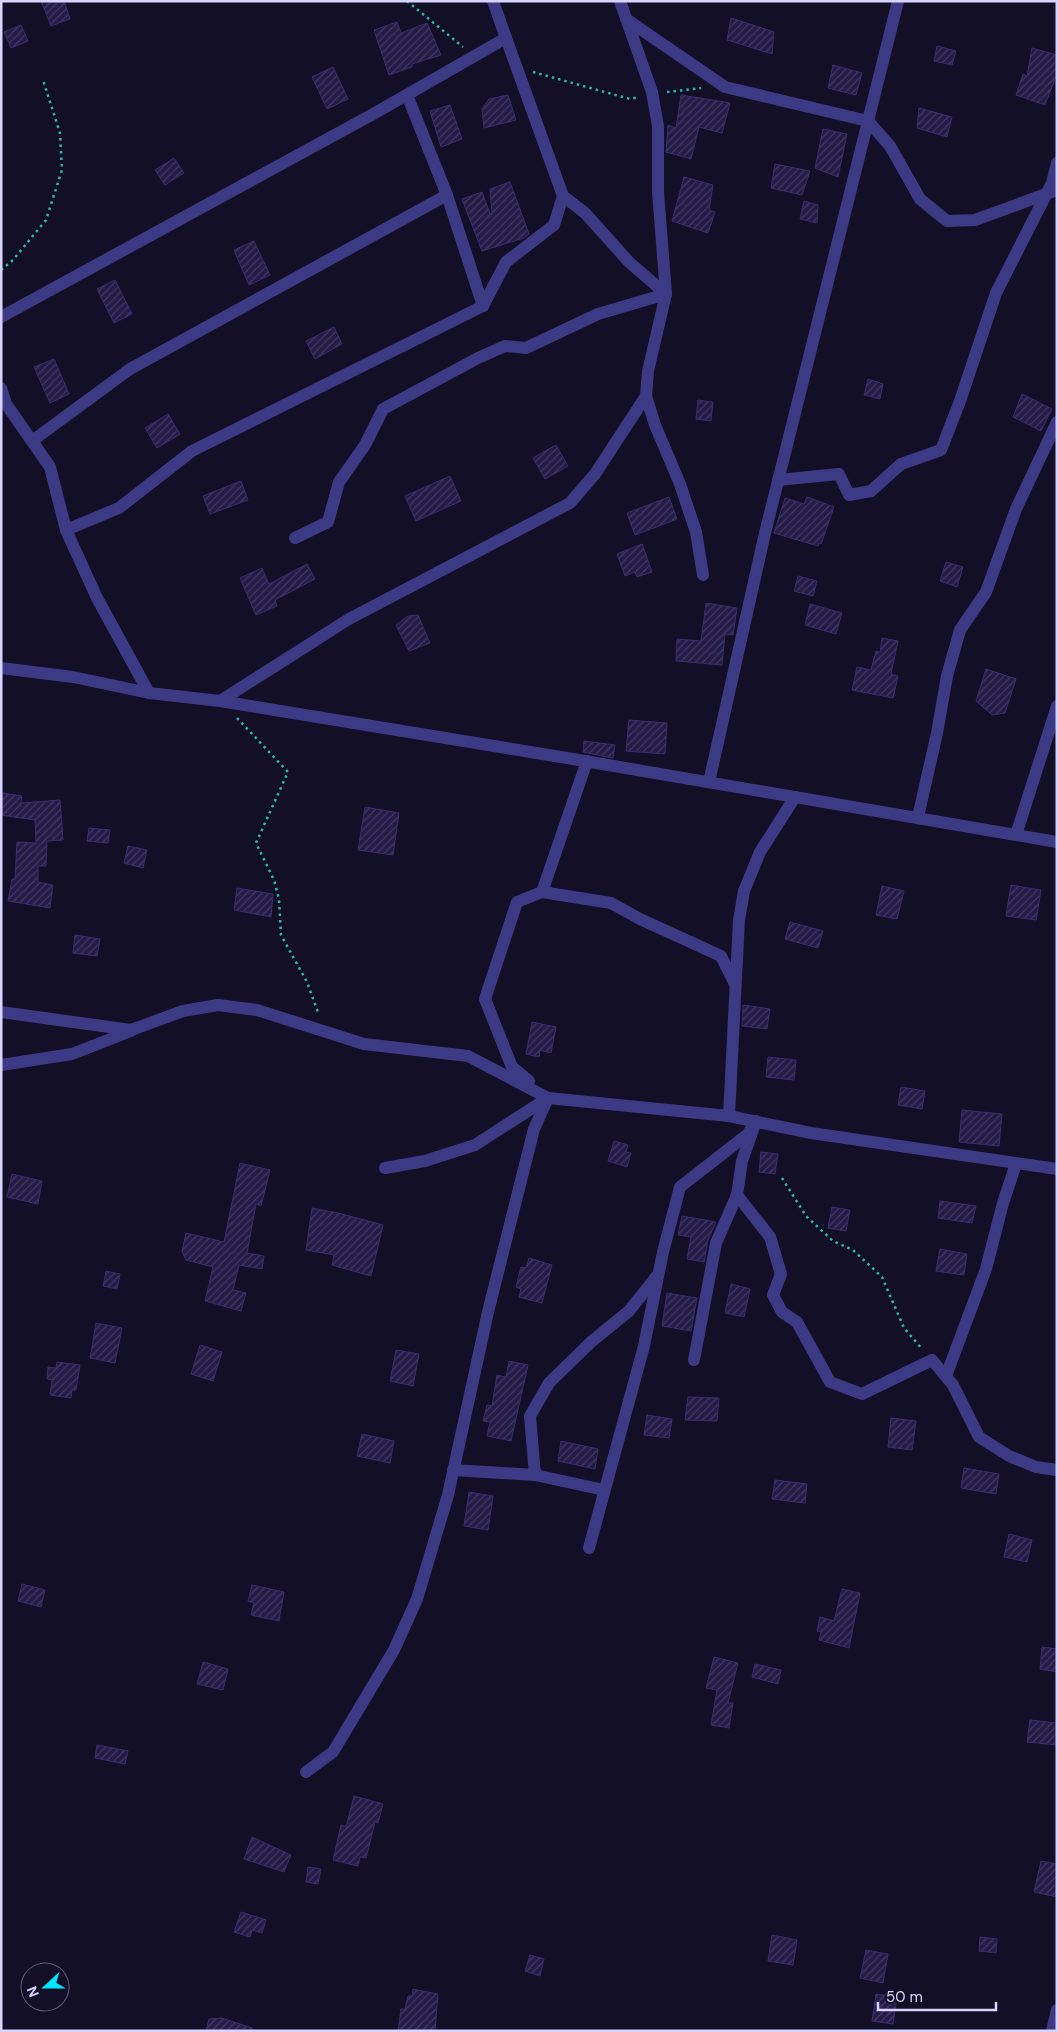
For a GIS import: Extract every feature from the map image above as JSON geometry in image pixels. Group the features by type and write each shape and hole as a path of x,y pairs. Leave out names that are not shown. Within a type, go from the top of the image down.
{"street":[{"path":"493,1 563,196 585,213 629,262 666,294"},
{"path":"620,1 652,95 658,126 658,192 666,294 648,371 646,396 655,425 680,484 696,532 703,575"},
{"path":"709,782 778,480 898,1"},
{"path":"626,19 725,87 868,121 890,146 920,199 947,221 975,220 1052,191"},
{"path":"1,318 407,95 506,38"},
{"path":"407,95 447,195 484,306"},
{"path":"778,480 839,474 849,494 871,491 901,464 940,450 960,401 996,293 1052,191 1057,163"},
{"path":"32,441 130,369 447,195"},
{"path":"66,530 120,508 192,451 484,306 506,262 554,225 563,196"},
{"path":"295,538 328,522 339,482 365,445 383,409 478,358 505,346 526,348 598,314 666,294"},
{"path":"1,388 6,404 50,467 66,530 97,598 150,693"},
{"path":"220,701 350,619 570,503 596,474 646,396"},
{"path":"918,818 937,733 947,676 960,630 986,592 1016,509 1057,422"},
{"path":"1,668 73,678 150,693 220,701 587,761 1057,842"},
{"path":"1016,835 1057,706"},
{"path":"542,892 587,761"},
{"path":"729,1116 739,920 744,891 760,852 795,797"},
{"path":"548,1098 512,1067 486,999 517,902 542,892 611,903 640,920 721,956 736,986"},
{"path":"1,1065 72,1054 183,1011 218,1005 257,1010 364,1044 468,1056 548,1098 729,1116 811,1133 1057,1170"},
{"path":"1,1012 131,1030"},
{"path":"385,1168 425,1161 474,1145 548,1098"},
{"path":"306,1772 333,1752 394,1650 417,1599 448,1496 488,1312 534,1129 548,1098"},
{"path":"694,1360 716,1243 737,1195 742,1161 756,1121"},
{"path":"589,1548 644,1346 659,1273 680,1188 748,1134 756,1121"},
{"path":"946,1376 986,1269 1003,1203 1016,1164"},
{"path":"737,1195 770,1237 781,1274 773,1294 777,1303 782,1312 797,1322 830,1382 862,1394 932,1360 953,1385 979,1438 1009,1456 1036,1467 1057,1470"},
{"path":"535,1475 530,1416 549,1383 591,1342 629,1311 659,1273"},
{"path":"453,1470 535,1475 604,1490"},
{"path":"1052,2031 1057,2010"}],"path":[{"path":"407,1 475,56"},
{"path":"516,68 630,99 680,90 725,87"},
{"path":"1,270 13,260 46,220 62,170 60,133 44,80"},
{"path":"220,701 288,772 256,843 274,880 279,899 281,935 308,982 326,1032"},
{"path":"782,1178 806,1216 833,1241 853,1250 882,1277 904,1328 932,1360"}],"building":[{"path":"41,1 64,1 70,19 51,26"},
{"path":"731,18 774,32 772,54 727,40"},
{"path":"397,22 401,33 427,23 441,55 412,64 412,67 389,75 374,30"},
{"path":"21,25 28,41 11,48 4,32"},
{"path":"937,46 956,51 952,65 934,61"},
{"path":"1032,48 1057,55 1057,74 1045,105 1016,95 1023,74 1027,76"},
{"path":"833,65 862,73 856,95 828,88"},
{"path":"333,67 348,99 327,109 312,77"},
{"path":"508,95 516,120 484,128 482,109 489,99"},
{"path":"681,95 730,103 722,133 699,127 691,159 666,152 668,125 676,128"},
{"path":"450,105 462,139 441,147 430,111"},
{"path":"919,108 952,117 947,137 917,128"},
{"path":"823,129 847,134 838,177 815,168"},
{"path":"174,158 184,173 165,185 155,170"},
{"path":"775,164 810,171 802,195 771,188"},
{"path":"684,177 713,185 709,210 715,212 708,233 672,221"},
{"path":"510,182 529,234 524,238 482,251 462,199 482,192 490,214 492,213 490,189"},
{"path":"804,201 818,205 817,223 800,219"},
{"path":"254,241 270,275 249,285 234,250"},
{"path":"115,280 132,314 114,323 97,289"},
{"path":"334,327 342,344 315,359 306,341"},
{"path":"54,359 69,394 50,403 34,367"},
{"path":"868,379 883,384 880,399 864,395"},
{"path":"1022,394 1052,409 1041,431 1013,417"},
{"path":"698,400 713,402 711,421 696,419"},
{"path":"168,414 180,434 157,448 145,428"},
{"path":"556,445 568,466 545,479 533,458"},
{"path":"450,476 461,501 416,521 405,496"},
{"path":"241,481 248,500 210,514 203,496"},
{"path":"669,497 677,519 635,535 627,513"},
{"path":"807,497 834,507 821,544 819,543 818,546 774,533 785,498 804,504"},
{"path":"642,544 652,572 637,577 635,572 625,576 617,554"},
{"path":"946,562 963,567 957,587 940,581"},
{"path":"307,564 315,579 275,600 277,606 256,615 240,578 262,568 269,584"},
{"path":"798,576 817,581 813,596 794,591"},
{"path":"706,603 737,608 733,635 725,634 722,665 676,661 677,639 701,641"},
{"path":"810,604 842,613 836,634 805,625"},
{"path":"418,615 430,643 409,651 396,625 408,616"},
{"path":"882,638 898,641 891,674 898,676 893,698 852,690 857,667 871,670 876,651 880,652"},
{"path":"986,669 1016,679 1005,713 992,715 976,701"},
{"path":"629,720 667,723 665,754 626,751"},
{"path":"584,741 615,745 613,758 583,752"},
{"path":"3,793 22,796 21,803 60,800 63,840 47,841 46,866 38,866 38,882 53,885 50,908 8,901 12,879 15,879 17,842 36,843 35,820 1,815"},
{"path":"365,807 399,813 393,855 358,850"},
{"path":"89,828 110,830 108,843 87,841"},
{"path":"128,846 147,850 143,868 124,863"},
{"path":"1011,885 1041,890 1036,920 1006,916"},
{"path":"882,886 904,891 897,919 876,915"},
{"path":"237,888 273,894 271,917 234,910"},
{"path":"790,922 823,931 818,948 785,939"},
{"path":"75,935 100,939 97,956 73,953"},
{"path":"743,1005 770,1009 767,1029 742,1026"},
{"path":"532,1022 556,1027 551,1053 540,1050 539,1057 526,1054"},
{"path":"768,1057 796,1060 794,1080 766,1077"},
{"path":"901,1087 925,1091 922,1109 898,1105"},
{"path":"962,1110 1002,1114 999,1146 959,1142"},
{"path":"614,1141 628,1145 626,1152 631,1153 627,1167 608,1161"},
{"path":"761,1152 778,1154 775,1174 759,1172"},
{"path":"240,1163 270,1170 261,1206 256,1204 247,1253 264,1256 262,1269 239,1265 233,1290 246,1293 241,1311 205,1301 213,1267 186,1260 182,1251 186,1233 224,1242"},
{"path":"12,1174 42,1181 38,1204 7,1197"},
{"path":"940,1201 976,1206 972,1223 938,1218"},
{"path":"832,1207 850,1210 846,1231 828,1228"},
{"path":"312,1208 383,1225 371,1276 332,1265 334,1255 306,1250"},
{"path":"682,1216 716,1222 708,1240 704,1262 687,1259 691,1237 678,1235"},
{"path":"940,1249 967,1254 964,1275 936,1271"},
{"path":"529,1258 552,1265 542,1303 519,1297 521,1289 516,1287 521,1267 526,1268"},
{"path":"106,1271 120,1274 117,1289 103,1286"},
{"path":"731,1284 750,1289 744,1317 725,1313"},
{"path":"667,1293 697,1298 691,1331 662,1326"},
{"path":"96,1323 122,1328 115,1363 90,1358"},
{"path":"200,1345 222,1352 213,1381 191,1374"},
{"path":"396,1350 419,1354 413,1386 390,1381"},
{"path":"509,1361 528,1365 511,1441 487,1436 490,1422 483,1421 487,1405 492,1406 497,1375 506,1377"},
{"path":"57,1362 80,1365 76,1390 72,1390 71,1398 50,1395 52,1380 47,1379 48,1367 56,1368"},
{"path":"688,1397 719,1398 717,1421 685,1420"},
{"path":"647,1415 672,1419 669,1438 644,1435"},
{"path":"891,1418 916,1421 912,1450 888,1447"},
{"path":"362,1434 394,1441 390,1463 357,1456"},
{"path":"561,1441 598,1449 595,1469 558,1461"},
{"path":"964,1468 999,1474 996,1494 961,1488"},
{"path":"775,1480 807,1484 805,1503 772,1499"},
{"path":"469,1492 493,1496 488,1530 464,1526"},
{"path":"1009,1534 1032,1540 1027,1562 1004,1557"},
{"path":"22,1584 45,1590 41,1607 18,1601"},
{"path":"252,1585 284,1592 279,1621 251,1615 254,1603 248,1601"},
{"path":"842,1589 860,1593 849,1648 819,1640 821,1632 817,1631 820,1617 834,1621"},
{"path":"1042,1647 1057,1649 1057,1672 1040,1669"},
{"path":"714,1657 738,1663 728,1703 733,1703 729,1728 711,1725 717,1690 706,1688"},
{"path":"203,1662 228,1669 223,1690 197,1684"},
{"path":"755,1664 781,1670 778,1684 752,1677"},
{"path":"1030,1720 1057,1723 1057,1745 1027,1742"},
{"path":"97,1745 128,1751 125,1764 95,1758"},
{"path":"354,1796 383,1804 378,1823 375,1822 366,1858 360,1857 358,1866 333,1860 341,1825 346,1827"},
{"path":"252,1837 291,1855 284,1872 244,1859"},
{"path":"1041,1861 1057,1864 1057,1897 1034,1892"},
{"path":"308,1867 321,1869 318,1884 306,1882"},
{"path":"241,1912 266,1920 262,1933 252,1930 250,1937 234,1932"},
{"path":"772,1935 797,1940 793,1965 768,1961"},
{"path":"980,1937 997,1939 996,1953 979,1951"},
{"path":"866,1950 888,1954 883,1983 860,1978"},
{"path":"530,1955 544,1959 540,1976 525,1971"},
{"path":"413,1989 438,1994 435,2031 398,2031 401,2009 405,2009 408,1996 412,1996"},
{"path":"876,1994 897,1997 893,2024 872,2021"},
{"path":"222,2018 252,2028 252,2031 206,2031 209,2019"}]}
